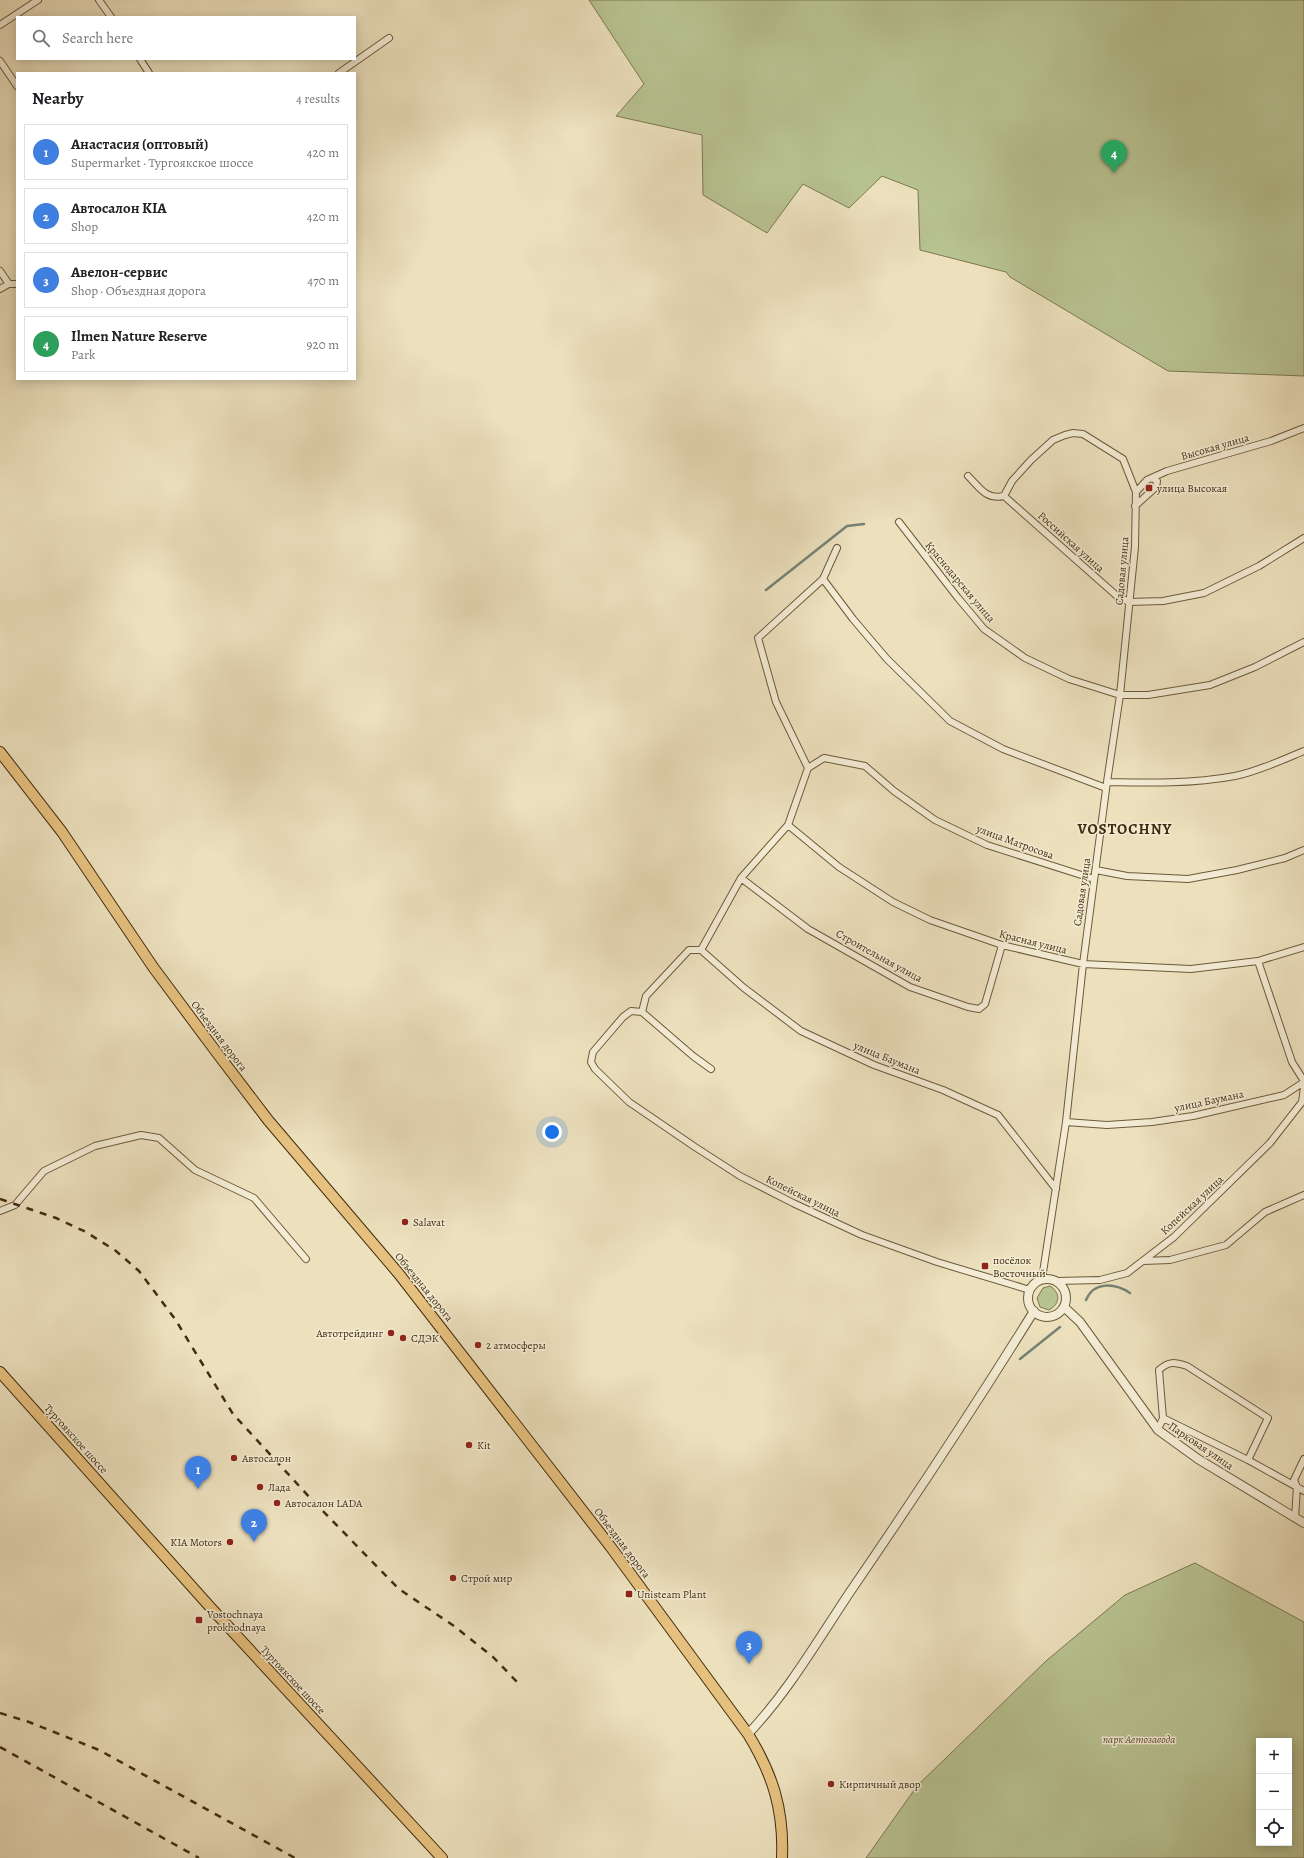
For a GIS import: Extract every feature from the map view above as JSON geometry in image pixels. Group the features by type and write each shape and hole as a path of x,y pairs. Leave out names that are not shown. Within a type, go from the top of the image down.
{"main road":[{"name":"Объездная дорога","path":"0,752 62,832 153,967 268,1120 399,1274 452,1340 498,1403 610,1546 748,1734 766,1765 776,1790 780,1814 782,1858"},
{"name":"Тургоякское шоссе","path":"0,1372 206,1602 442,1858"}],"street":[{"path":"0,25 38,0"},
{"path":"100,0 110,16"},
{"path":"340,72 389,38"},
{"path":"141,60 148,72"},
{"path":"0,61 16,85"},
{"path":"0,271 9,284"},
{"path":"0,289 9,284 16,284"},
{"name":"Высокая улица","path":"1136,492 1143,483 1167,471 1271,441 1304,428"},
{"path":"968,476 990,497 1004,496 1012,481 1031,460 1053,440 1073,433 1084,434 1123,459 1136,492"},
{"path":"1135,506 1156,487 1157,481 1152,478"},
{"name":"Садовая улица","path":"1042,1279 1066,1122 1082,964 1096,870 1106,785 1120,695 1135,547 1136,492"},
{"name":"Российская улица","path":"1004,496 1117,596 1129,602"},
{"name":"Краснодарская улица","path":"898,522 984,629 1025,658 1069,679 1120,695 1148,695 1210,685 1255,668 1304,642"},
{"path":"1129,602 1163,601 1204,593 1259,566 1304,538"},
{"path":"711,1069 693,1056 642,1012 646,996 689,950 701,950 741,878 788,825 808,768 776,702 758,638 823,579 837,548"},
{"path":"823,579 853,619 887,659 950,721 1003,749 1106,785 1194,782 1236,775 1277,762 1304,751"},
{"name":"улица Матросова","path":"808,768 824,758 865,766 894,791 936,820 988,845 1094,879"},
{"name":"Красная улица","path":"788,825 839,867 893,902 930,920 1002,945 1082,964 1191,969 1258,961 1304,947"},
{"path":"1096,870 1126,876 1188,879 1237,870 1285,858 1304,850"},
{"name":"Строительная улица","path":"741,878 808,929 903,983 968,1007 979,1009 985,1004 1002,945"},
{"name":"улица Баумана","path":"701,950 744,988 801,1031 874,1065 943,1090 998,1115 1056,1189"},
{"path":"1258,961 1292,1062 1304,1082"},
{"name":"Копейская улица","path":"642,1012 631,1011 623,1017 593,1052 591,1062 595,1069 630,1102 740,1176 793,1203 869,1237 937,1262 1030,1290"},
{"name":"улица Баумана","path":"1066,1122 1107,1125 1152,1122 1193,1116 1284,1095 1304,1082"},
{"name":"Копейская улица","path":"1056,1281 1100,1280 1127,1273 1174,1237 1270,1143 1302,1102 1304,1087"},
{"path":"0,1211 15,1205 44,1172 95,1146 141,1135 159,1138 195,1170 254,1198 306,1259"},
{"path":"1143,1261 1170,1260 1226,1245 1265,1212 1304,1195"},
{"path":"1042,1279 1056,1281 1064,1290 1066,1301 1064,1307 1058,1313 1050,1316 1041,1316 1034,1311 1030,1305 1028,1297 1033,1285 1042,1279"},
{"name":"Парковая улица","path":"1064,1307 1080,1322 1158,1430 1198,1459 1304,1523"},
{"path":"748,1734 778,1700 1034,1311"},
{"path":"1160,1425 1163,1418 1159,1370 1167,1363 1177,1363 1187,1366 1268,1418 1248,1460"},
{"path":"1163,1418 1248,1460 1304,1491"},
{"path":"1295,1518 1297,1487 1294,1480 1304,1458"}],"green space":[{"path":"589,0 1304,0 1304,376 1168,371 1010,277 1006,272 920,250 918,190 882,176 849,208 803,184 767,233 703,195 702,135 616,116 644,84"},
{"path":"1050,1286 1056,1292 1058,1298 1053,1308 1049,1310 1040,1307 1037,1298 1043,1288"},
{"name":"парк Автозавода","path":"1195,1563 1304,1622 1304,1858 866,1858 917,1786 1046,1661 1125,1595"}],"waterway":[{"path":"766,590 847,526 864,524"},
{"path":"1086,1300 1094,1289 1105,1286 1118,1287 1130,1293"},
{"path":"1020,1359 1060,1327"}],"railway":[{"path":"0,1199 56,1218 86,1232 116,1251 139,1271 175,1319 233,1414 312,1500 399,1589 454,1626 493,1657 520,1685"},
{"path":"0,1713 29,1722 99,1750 295,1858"},
{"path":"0,1747 199,1858"}],"place":[{"name":"Ilmen Nature Reserve","path":"1114,173"},
{"name":"улица Высокая","path":"1149,488"},
{"name":"Salavat","path":"405,1222"},
{"name":"посёлок Восточный","path":"985,1266"},
{"name":"Автотрейдинг","path":"391,1333"},
{"name":"СДЭК","path":"403,1338"},
{"name":"2 атмосферы","path":"478,1345"},
{"name":"Kit","path":"469,1445"},
{"name":"Автосалон","path":"234,1458"},
{"name":"Лада","path":"260,1487"},
{"name":"Анастасия (оптовый)","path":"198,1489"},
{"name":"Автосалон LADA","path":"277,1503"},
{"name":"KIA Motors","path":"230,1542"},
{"name":"Автосалон KIA","path":"254,1542"},
{"name":"Строй мир","path":"453,1578"},
{"name":"Unisteam Plant","path":"629,1594"},
{"name":"Vostochnaya prokhodnaya","path":"199,1620"},
{"name":"Авелон-сервис","path":"749,1664"},
{"name":"Кирпичный двор","path":"831,1784"}],"district":[{"name":"VOSTOCHNY","path":"1125,829"}]}
